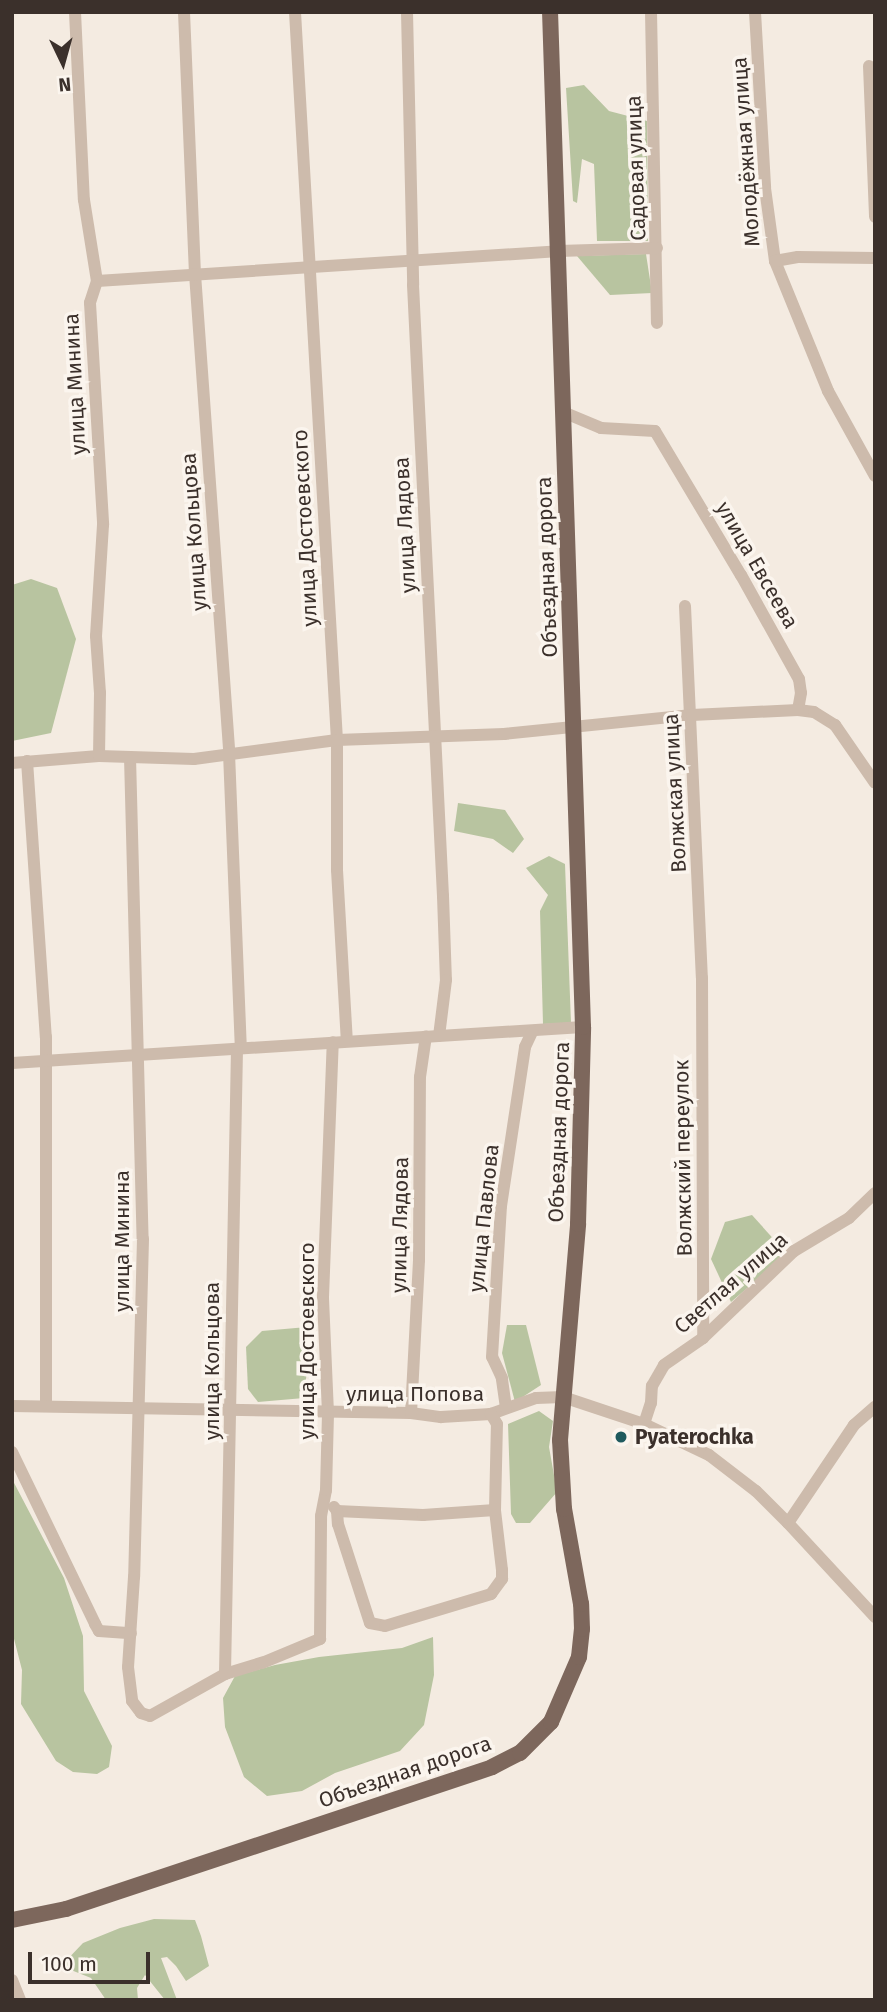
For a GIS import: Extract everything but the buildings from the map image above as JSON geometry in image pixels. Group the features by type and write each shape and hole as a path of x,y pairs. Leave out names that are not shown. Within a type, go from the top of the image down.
{"main road":[{"name":"Объездная дорога","path":"12,1920 66,1909 492,1767 520,1753 537,1738 562,1701 579,1657 582,1629 561,1482 563,1397 578,1224 583,1027 550,12"}],"street":[{"name":"улица Минина","path":"75,12 84,200 97,281 90,303 103,525 96,636 100,693 99,755"},
{"name":"улица Кольцова","path":"184,12 195,274 229,753 239,1048 232,1216 232,1410 225,1674"},
{"name":"улица Достоевского","path":"295,12 337,740 337,870 347,1041"},
{"name":"улица Лядова","path":"407,12 412,260 437,736 446,980 420,1077 418,1315 411,1413"},
{"name":"Садовая улица","path":"651,12 657,323"},
{"name":"Молодёжная улица","path":"755,12 765,188 775,261 828,391 875,476"},
{"path":"869,66 875,217"},
{"path":"97,281 559,251 657,248"},
{"path":"775,261 798,257 875,258"},
{"name":"улица Евсеева","path":"563,412 601,428 655,431 799,679 802,693 798,710"},
{"name":"Волжская улица","path":"685,606 702,978"},
{"path":"12,763 99,755 194,759 337,740 437,736 572,727 692,715 798,710 814,712 835,725 875,783"},
{"name":"улица Минина","path":"131,757 143,1239 129,1689 132,1702 150,1716 225,1674"},
{"path":"27,761 46,1037 46,1405"},
{"name":"Волжский переулок","path":"702,978 703,1338"},
{"path":"12,1063 583,1027"},
{"name":"улица Павлова","path":"506,1408 502,1378 492,1357 501,1206 525,1047 532,1032"},
{"name":"улица Достоевского","path":"225,1674 262,1664 320,1639 321,1516 326,1490 328,1413 323,1297 334,1042"},
{"name":"Светлая улица","path":"644,1424 656,1374 678,1353 703,1338 794,1251 849,1218 875,1193"},
{"path":"563,1397 644,1424 709,1455 756,1491 788,1522 875,1617"},
{"name":"улица Попова","path":"12,1406 411,1413 441,1417 491,1414 536,1398 563,1397"},
{"path":"788,1522 854,1425 875,1406"},
{"path":"326,1490 337,1511 338,1524 370,1623 386,1626 491,1594 502,1579 495,1510 497,1432 491,1414"},
{"path":"12,1452 95,1625 99,1631 131,1633"},
{"path":"337,1511 423,1515 495,1510"},
{"path":"12,1980 20,2000"}],"green space":[{"path":"584,85 609,111 647,121 648,241 597,241 594,164 582,159 577,203 573,201 566,88"},
{"path":"646,254 652,293 610,295 577,256"},
{"path":"31,579 57,588 76,639 51,733 12,741 12,585"},
{"path":"458,803 505,810 524,839 513,853 493,839 454,831"},
{"path":"549,856 565,864 571,1023 543,1024 540,911 548,895 526,868"},
{"path":"752,1215 787,1254 731,1302 711,1259 725,1222"},
{"path":"507,1325 526,1325 541,1385 515,1402 502,1353"},
{"path":"307,1327 309,1351 304,1398 258,1402 248,1389 246,1347 262,1331"},
{"path":"539,1411 553,1421 549,1447 557,1492 530,1523 516,1523 511,1514 508,1424"},
{"path":"12,1479 64,1578 83,1636 84,1691 112,1746 109,1767 97,1774 73,1772 56,1761 21,1704 22,1670 12,1631"},
{"path":"433,1637 434,1675 424,1725 400,1751 335,1773 302,1791 267,1796 244,1777 225,1727 223,1698 235,1676 319,1657 402,1648"},
{"path":"154,1919 195,1920 201,1936 209,1966 186,1981 167,1957 161,1958 177,2000 165,2000 145,1975 137,1988 138,2000 106,2000 91,1978 61,1966 83,1943 120,1928"}],"place":[{"name":"Pyaterochka","path":"621,1437"}]}
